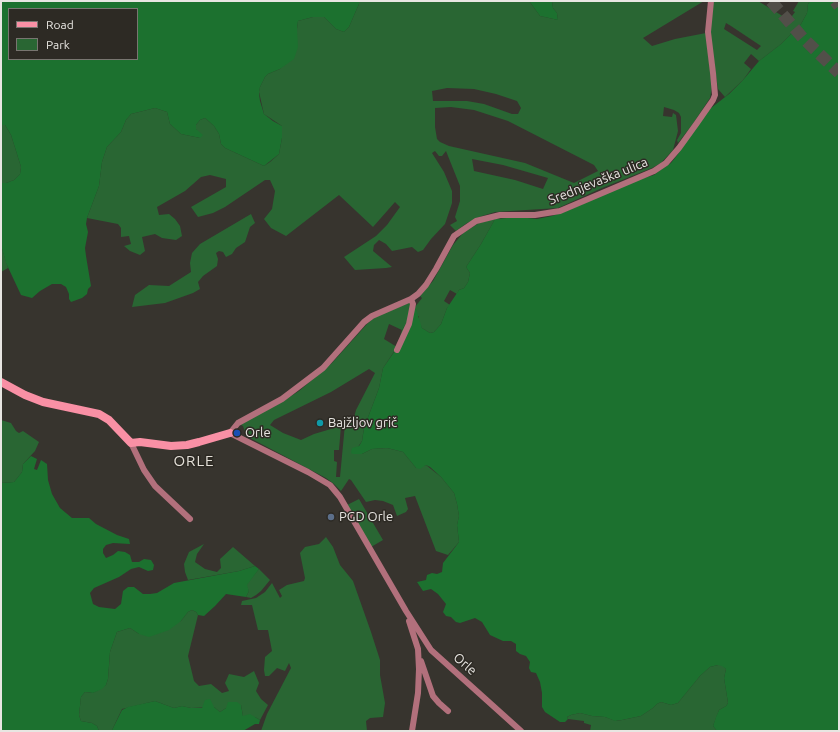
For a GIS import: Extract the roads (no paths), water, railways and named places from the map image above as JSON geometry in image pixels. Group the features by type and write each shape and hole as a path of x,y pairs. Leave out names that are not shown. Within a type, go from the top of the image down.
{"street":[{"name":"Srednjevaška ulica","path":"230,433 238,423 282,399 323,368 364,322 372,316 411,299 426,285 441,262 454,236 476,221 500,215 535,215 560,211 654,171 666,163 713,100 715,95 708,32 711,1"},
{"path":"397,350 409,324 413,304 411,299"},
{"path":"1,382 25,395 43,402 99,414 109,420 131,443 144,470 155,486 190,519"},
{"path":"131,443 140,442 171,446 186,445 230,433"},
{"name":"Orle","path":"230,433 308,472 330,486 340,497 406,611 431,650 521,731"},
{"path":"406,611 418,649 420,669 412,731"},
{"path":"418,649 421,645 428,645"},
{"path":"419,656 426,672 433,696 448,711"}],"tunnel":[{"path":"771,1 803,38 839,73"},
{"path":"835,1 839,6"}],"place":[{"name":"Bajžljov grič","path":"320,423"},
{"name":"Orle","path":"237,433"},
{"name":"PGD Orle","path":"331,517"}],"district":[{"name":"ORLE","path":"194,461"}]}
